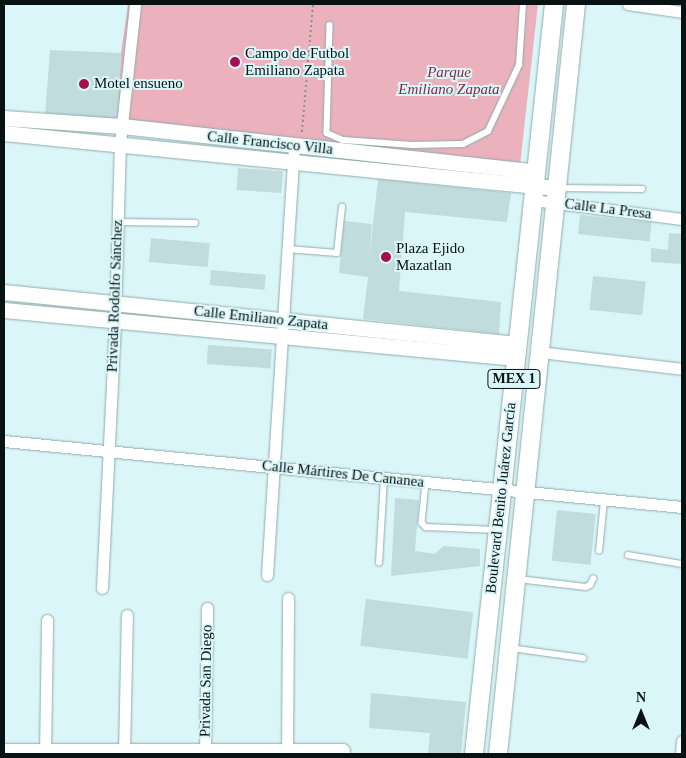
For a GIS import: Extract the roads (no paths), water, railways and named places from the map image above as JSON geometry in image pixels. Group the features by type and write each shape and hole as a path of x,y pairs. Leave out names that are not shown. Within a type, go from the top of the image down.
{"main road":[{"name":"Boulevard Benito Juárez García","path":"474,754 504,491 554,4"},
{"name":"Boulevard Benito Juárez García","path":"498,754 576,4"}],"street":[{"name":"Privada Rodolfo Sánchez","path":"102,588 107,452 115,320 120,143 135,4"},
{"path":"628,4 682,12"},
{"name":"Calle Francisco Villa","path":"4,118 122,126 294,145 534,186"},
{"name":"Calle Francisco Villa","path":"4,133 120,143 534,186"},
{"path":"267,575 294,145"},
{"path":"534,186 556,195"},
{"name":"Calle La Presa","path":"556,195 682,219"},
{"name":"Calle Emiliano Zapata","path":"4,292 284,320 517,351"},
{"name":"Calle Emiliano Zapata","path":"4,310 283,338 517,351"},
{"path":"540,352 682,369"},
{"name":"Calle Mártires De Cananea","path":"4,441 682,508"},
{"path":"287,753 288,598"},
{"name":"Privada San Diego","path":"205,753 207,608"},
{"path":"124,753 127,615"},
{"path":"45,753 47,620"},
{"path":"681,754 682,741"},
{"path":"4,750 45,753 341,753"}],"lane":[{"path":"330,24 327,133 343,140 412,145 463,144 488,131 519,65 523,4"},
{"path":"556,195 642,189"},
{"path":"288,249 336,253 342,207"},
{"path":"117,222 195,223"},
{"path":"378,563 384,478"},
{"path":"426,483 422,523 426,527 499,530"},
{"path":"598,551 604,500"},
{"path":"628,555 682,564"},
{"path":"516,579 578,587 590,585 593,579"},
{"path":"509,648 583,658"}],"place":[{"name":"Campo de Futbol Emiliano Zapata","path":"235,62"},
{"name":"Motel ensueno","path":"84,84"},
{"name":"Plaza Ejido Mazatlan","path":"386,257"}],"park label":[{"name":"Parque Emiliano Zapata","path":"449,80"}]}
